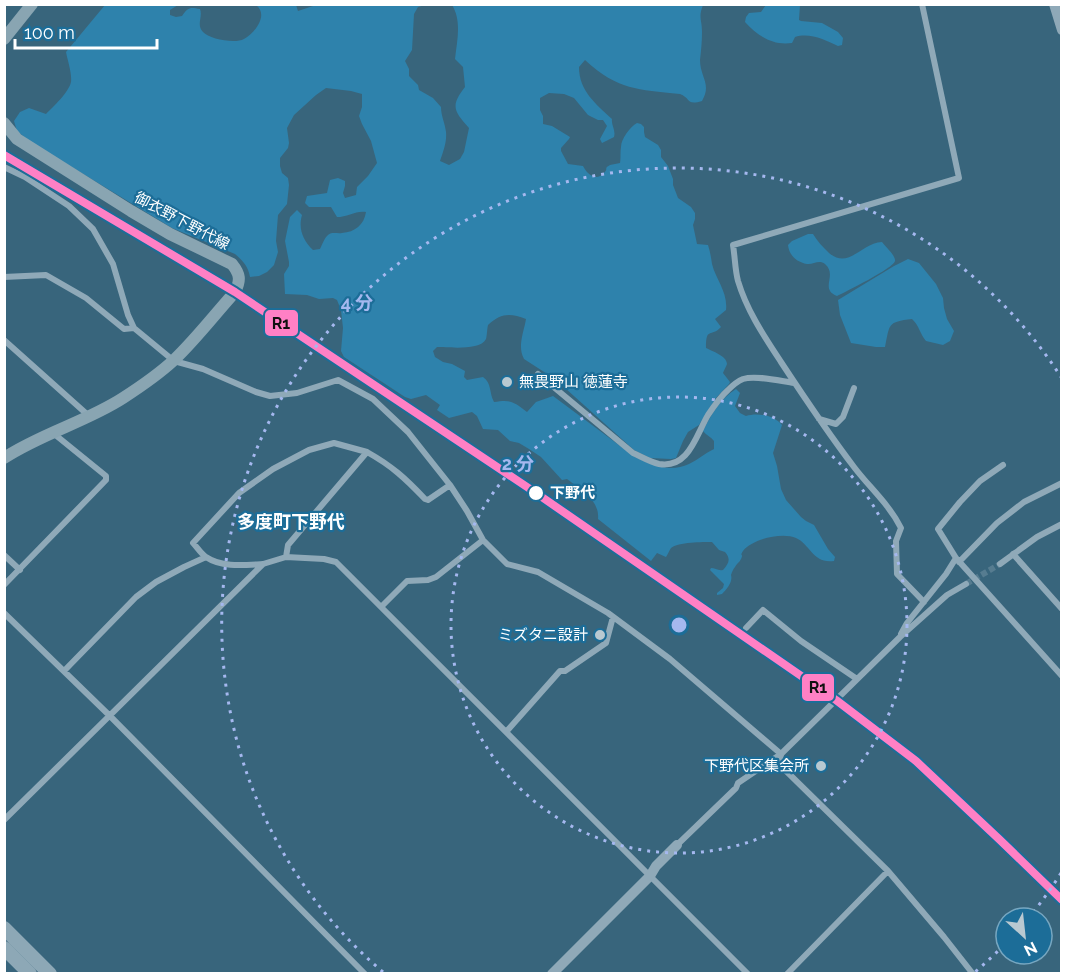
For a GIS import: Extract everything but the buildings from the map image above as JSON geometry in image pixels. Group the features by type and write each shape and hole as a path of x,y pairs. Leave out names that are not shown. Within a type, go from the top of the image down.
{"highway":[{"path":"4,928 50,974"},
{"path":"4,948 30,974"}],"main road":[{"path":"4,39 32,4"},
{"name":"御衣野下野代線","path":"4,123 18,139 131,211 170,234 232,264 239,273 240,283 236,292 174,361 122,399 51,432 4,458"}],"street":[{"path":"922,4 959,178 733,245 738,280 752,315 794,383 855,469 880,496 898,522 901,528 896,541 897,574 924,602"},
{"path":"1054,4 1062,30"},
{"path":"4,167 25,177 69,206 93,229 113,264 134,328 174,361 202,369 270,396 297,393 338,381 373,399 408,432 450,485 483,540 507,564 538,572 613,617 670,659 781,754"},
{"path":"4,277 46,275 86,298 124,329 134,328"},
{"path":"4,340 89,416"},
{"path":"538,374 633,453 660,464 679,461 688,454 721,396 742,379 753,378 794,383"},
{"path":"819,418 836,424 843,417 854,388"},
{"path":"4,585 106,480 106,476 51,432"},
{"path":"450,485 428,500 425,499 404,476 383,461 367,452 334,443 309,450 273,470 239,493 193,543 206,557 234,565 263,564 286,557 336,562 748,974"},
{"path":"286,557 288,545 367,452"},
{"path":"1003,465 980,481 938,529 957,560 1062,676"},
{"path":"900,638 907,623 957,560 1024,502 1062,483"},
{"path":"1000,564 1037,537 1062,524"},
{"path":"381,607 407,581 428,580 436,577 483,540"},
{"path":"1013,554 1062,609"},
{"path":"4,555 20,570"},
{"path":"64,671 136,597 156,582 206,557"},
{"path":"4,820 263,564"},
{"path":"552,974 650,876 656,866 736,788 738,783 781,754 900,638 947,595 966,584"},
{"path":"746,628 763,610 801,641 857,679"},
{"path":"4,613 110,716 365,974"},
{"path":"506,732 560,671 606,643 613,617"},
{"path":"781,754 778,763 888,871 972,974"},
{"path":"787,974 888,871"}],"shaded area":[{"path":"105,5 178,5 170,10 170,15 176,17 182,16 190,8 200,9 200,27 206,35 216,39 235,41 244,39 259,24 261,14 256,5 296,5 298,11 316,5 425,5 418,7 414,14 412,50 405,61 409,69 409,76 418,85 419,90 433,98 441,107 446,136 440,161 449,165 460,159 464,152 469,128 457,113 456,108 457,99 465,87 463,67 455,59 458,24 452,5 703,5 700,16 702,32 700,66 706,90 702,101 693,103 680,94 629,87 608,78 585,60 579,67 585,90 612,119 614,137 602,143 600,139 607,126 603,120 588,115 574,98 564,94 549,93 540,98 543,124 552,126 570,137 561,148 568,164 583,166 589,174 595,177 601,176 610,165 620,163 621,144 624,137 634,125 641,124 644,127 645,137 658,145 661,150 661,157 668,166 678,198 691,207 695,213 693,225 697,244 708,245 714,270 724,292 726,310 715,319 721,327 708,335 706,348 725,359 727,364 723,373 730,382 716,398 699,425 688,432 676,458 650,458 634,450 555,379 524,359 521,344 526,319 510,315 502,316 488,325 486,339 483,343 463,348 437,347 433,351 435,357 443,362 465,371 464,377 467,380 483,377 488,382 494,402 512,402 527,412 536,402 553,396 635,457 668,468 682,467 714,449 714,441 703,431 721,402 736,389 740,393 735,406 740,413 746,416 756,414 766,416 782,425 773,453 781,489 786,500 801,517 814,525 835,557 834,561 821,560 801,541 790,536 775,536 760,540 743,551 741,559 732,572 729,585 722,594 717,595 724,584 710,570 711,568 723,570 729,559 725,552 719,550 712,542 674,546 666,557 657,553 651,561 598,519 596,506 583,491 567,479 562,480 541,457 529,449 510,441 498,430 483,429 477,416 472,412 449,418 437,410 440,405 426,395 411,399 405,397 344,357 341,351 343,328 341,310 337,300 285,294 284,274 289,262 285,241 290,217 297,210 302,215 302,234 313,250 320,249 329,234 351,231 363,221 366,212 337,217 331,207 309,207 305,203 307,196 327,193 330,180 338,178 345,181 343,193 345,198 356,195 357,187 377,163 371,141 359,116 362,94 326,88 294,115 287,128 288,148 280,158 282,173 288,178 289,185 287,204 278,215 276,241 278,252 274,265 259,276 250,277 245,264 235,254 172,228 29,141 17,131 14,121 20,112 29,108 46,114 64,95 71,82 66,52"},
{"path":"766,5 800,5 799,20 822,23 838,32 843,38 842,45 838,46 806,35 795,37 792,43 778,43 766,38 745,22 749,13 761,12"},
{"path":"813,234 829,253 843,259 875,243 882,242 895,261 878,274 837,296 829,290 830,273 825,264 803,263 796,260 790,252 788,245 792,241"},
{"path":"908,259 919,263 936,284 943,298 947,319 954,331 950,341 943,345 926,341 912,319 898,321 891,325 885,347 851,343 840,315 838,300"}],"tunnel":[{"path":"966,584 1000,564"}],"transit line":[{"name":"R1","path":"4,155 235,292 536,493 836,700 916,761 1062,900"}],"place":[{"name":"無畏野山 徳蓮寺","path":"507,382"},
{"name":"下野代","path":"536,493"},
{"name":"ミズタニ設計","path":"600,635"},
{"name":"下野代区集会所","path":"821,766"}],"district":[{"name":"多度町下野代","path":"291,521"}]}
